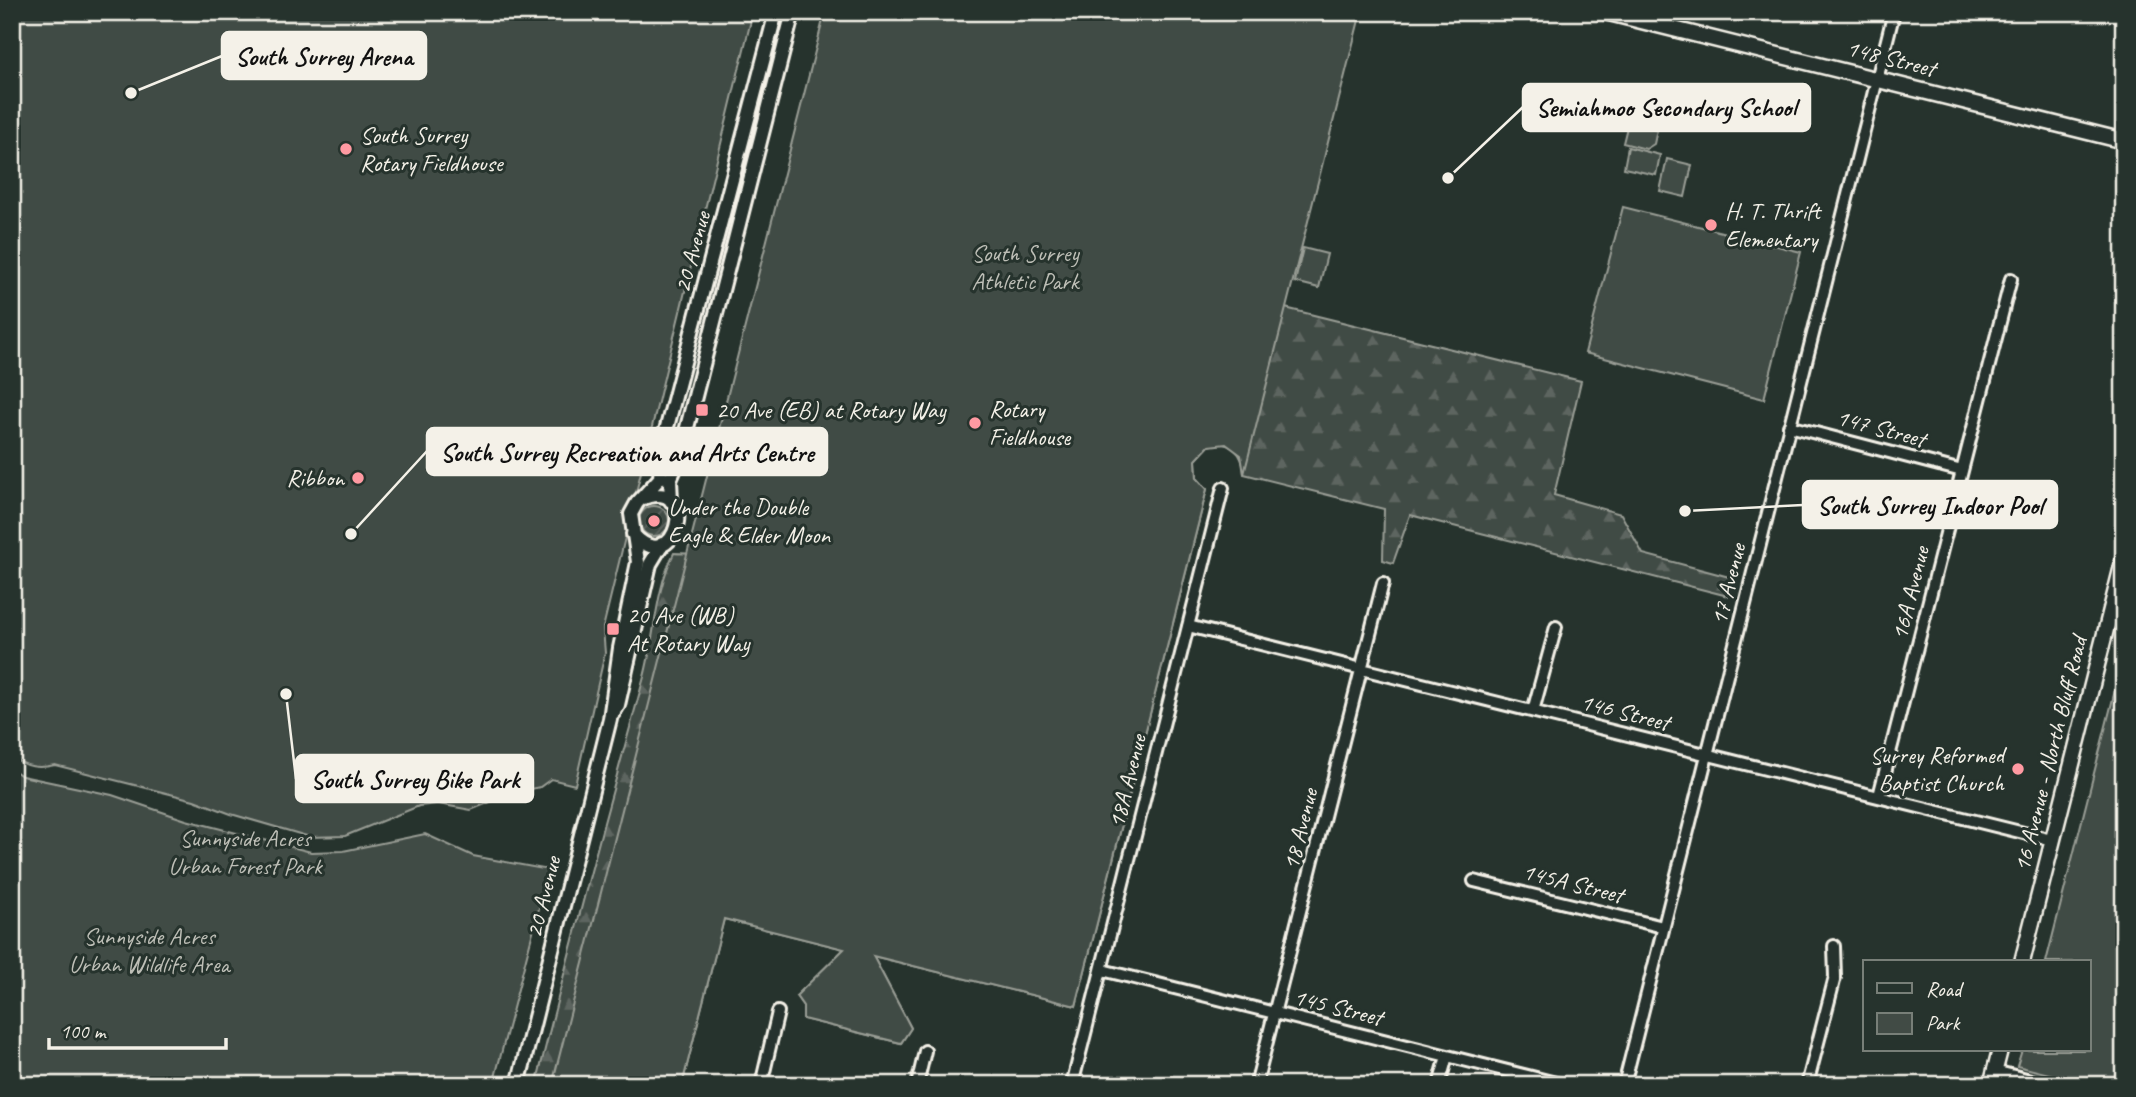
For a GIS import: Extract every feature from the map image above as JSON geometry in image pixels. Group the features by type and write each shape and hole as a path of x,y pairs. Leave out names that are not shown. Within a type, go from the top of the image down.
{"main road":[{"name":"148 Street","path":"1605,12 2124,141"},
{"name":"16 Avenue - North Bluff Road","path":"2022,960 2124,558"},
{"path":"1993,1078 2000,1052"}],"street":[{"name":"20 Avenue","path":"643,498 660,478 662,446 776,12"},
{"name":"20 Avenue","path":"671,501 670,480 679,459 793,12"},
{"name":"17 Avenue","path":"1624,1085 1894,12"},
{"name":"16A Avenue","path":"1879,796 2011,279"},
{"name":"147 Street","path":"1789,426 1962,471"},
{"name":"18A Avenue","path":"1072,1085 1223,488"},
{"path":"651,495 671,501 679,517 679,526 662,544 646,545 632,533 631,514 643,498 651,495"},
{"name":"20 Avenue","path":"517,1085 610,719 614,681 638,562 632,533"},
{"name":"20 Avenue","path":"610,719 618,705 650,564 662,544"},
{"name":"18 Avenue","path":"1256,1085 1383,583"},
{"name":"146 Street","path":"1188,626 2052,840"},
{"path":"1534,711 1556,627"},
{"name":"145A Street","path":"1474,881 1663,927"},
{"path":"1807,1085 1835,976 1834,946"},
{"name":"145 Street","path":"1102,970 1564,1085"},
{"path":"761,1085 778,1012"},
{"path":"917,1085 925,1051"},
{"path":"1439,1085 1447,1056"},
{"path":"1993,1078 2051,1085"}],"green space":[{"path":"12,12 753,12 603,628 605,653 575,785 551,779 540,787 512,793 471,810 438,804 419,806 345,836 310,837 194,800 55,765 32,766 12,757"},
{"name":"South Surrey Athletic Park","path":"825,12 1361,12 1244,474 1241,455 1226,444 1209,446 1196,460 1197,478 1207,489 1076,1006 873,956 911,1028 901,1043 803,1019 803,1006 796,996 844,949 724,919 682,1085 552,1085"},
{"path":"1628,123 1657,130 1654,144 1646,149 1623,143"},
{"path":"1628,147 1660,155 1656,175 1624,168"},
{"path":"1667,159 1692,165 1685,197 1660,191"},
{"path":"1623,207 1801,252 1764,399 1585,353"},
{"path":"1303,248 1327,254 1319,288 1295,282"},
{"path":"1265,303 1581,381 1554,495 1621,514 1643,554 1733,578 1728,596 1410,515 1393,563 1383,560 1384,509 1244,474 1241,460 1234,449 1223,444 1209,446 1196,460 1197,478 1207,489 1076,1006 873,956 911,1028 901,1043 803,1019 803,1006 796,996 844,949 724,919 682,1085 536,1085 648,662 663,582 674,553 702,554 1067,700"},
{"path":"654,506 665,510 669,521 665,532 654,536 643,532 639,521 643,510"},
{"path":"2124,655 2124,1085 2093,1085 2017,1066 2021,1052 2090,1052 2090,960 2047,960"},
{"name":"Sunnyside Acres Urban Wildlife Area","path":"12,769 22,776 112,795 186,820 311,852 343,851 425,834 473,856 549,870 493,1085 12,1085"}],"place":[{"name":"South Surrey Arena","path":"131,93"},
{"name":"South Surrey Rotary Fieldhouse","path":"346,149"},
{"name":"Semiahmoo Secondary School","path":"1448,178"},
{"name":"H. T. Thrift Elementary","path":"1711,225"},
{"name":"20 Ave (EB) at Rotary Way","path":"702,410"},
{"name":"Rotary Fieldhouse","path":"975,423"},
{"name":"Ribbon","path":"358,478"},
{"name":"South Surrey Indoor Pool","path":"1685,511"},
{"name":"Under the Double Eagle & Elder Moon","path":"654,521"},
{"name":"South Surrey Recreation and Arts Centre","path":"351,534"},
{"name":"20 Ave (WB) At Rotary Way","path":"613,629"},
{"name":"South Surrey Bike Park","path":"286,694"},
{"name":"Surrey Reformed Baptist Church","path":"2018,769"}],"park label":[{"name":"Sunnyside Acres Urban Forest Park","path":"245,852"}]}
